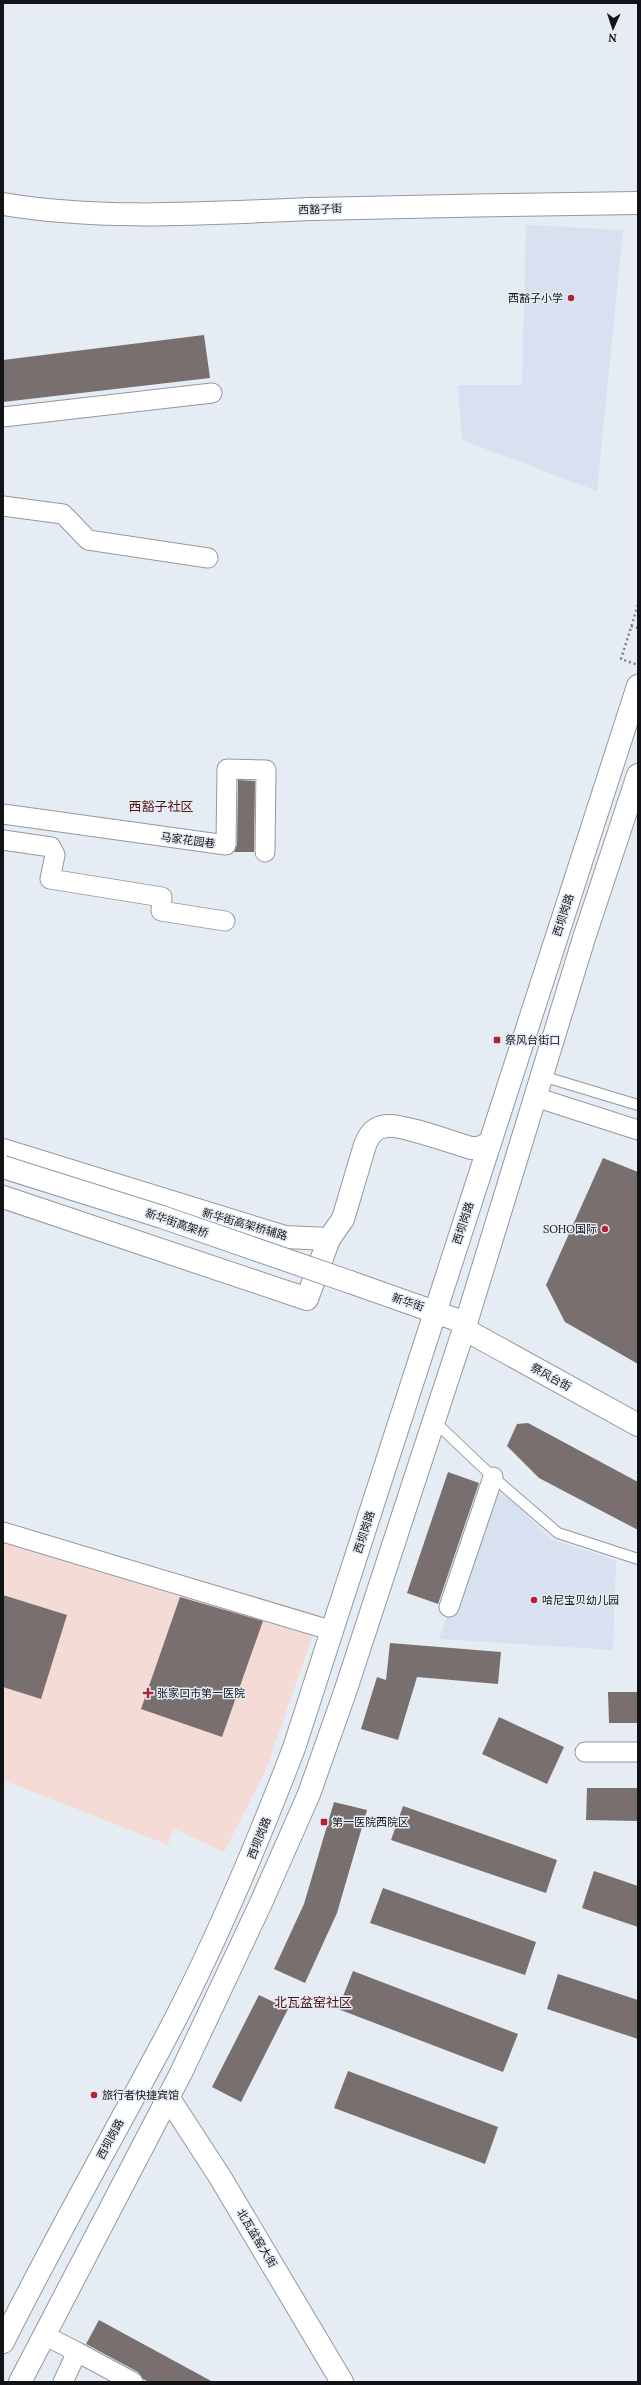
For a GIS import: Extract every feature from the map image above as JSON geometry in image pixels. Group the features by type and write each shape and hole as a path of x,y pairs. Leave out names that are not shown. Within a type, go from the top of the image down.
{"main road":[{"name":"西豁子街","path":"3,204 45,211 148,215 370,207 638,204"},
{"name":"西坝岗路","path":"3,2342 200,1969 255,1850 294,1748 638,686"},
{"path":"20,2382 168,2097 261,1903 309,1794 345,1692 434,1421 584,938 638,775"},
{"path":"3,1197 307,1299 329,1239 343,1219 365,1145 370,1134 386,1126 399,1127 471,1148 479,1148 489,1143"},
{"name":"新华街高架桥辅路","path":"3,1150 285,1237 329,1239"},
{"name":"新华街高架桥","path":"3,1167 162,1217 348,1287"},
{"name":"新华街高架桥","path":"3,1178 348,1287"},
{"name":"新华街","path":"348,1287 464,1328"},
{"name":"祭风台街","path":"464,1328 638,1424"},
{"path":"140,2084 168,2097"},
{"name":"北瓦盆窑大街","path":"168,2097 228,2190 342,2382"}],"street":[{"path":"3,417 212,392"},
{"path":"3,506 63,514 88,540 208,558"},
{"name":"马家花园巷","path":"3,814 226,845 227,769 266,770 265,852"},
{"path":"3,840 51,847 55,855 50,879 162,897 161,911 225,922"},
{"path":"535,1097 638,1130"},
{"path":"448,1607 493,1478"},
{"path":"3,1532 332,1631"},
{"path":"585,1752 638,1752"},
{"path":"44,2335 133,2382"},
{"path":"63,2382 77,2352"}],"lane":[{"path":"542,1076 638,1105"},
{"path":"434,1421 493,1478 558,1533 638,1559"}],"path":[{"path":"638,605 621,659 638,665"},
{"path":"631,626 638,628"}],"shaded area":[{"name":"西豁子小学","path":"526,225 623,230 597,491 462,440 458,385 522,385"},
{"name":"哈尼宝贝幼儿园","path":"491,1489 509,1498 552,1540 616,1560 613,1650 439,1639"},
{"name":"张家口市第一医院","path":"3,1533 182,1585 188,1576 320,1615 265,1772 224,1852 174,1829 168,1845 3,1780"}],"building":[{"path":"204,335 210,378 3,402 3,360"},
{"path":"238,780 255,781 254,852 234,852 237,845"},
{"name":"SOHO国际","path":"603,1158 638,1172 638,1364 565,1322 546,1285"},
{"path":"528,1423 638,1482 638,1530 539,1478 507,1446 517,1424"},
{"path":"448,1472 479,1483 438,1604 407,1593"},
{"path":"3,1595 67,1615 41,1699 3,1687"},
{"path":"180,1597 263,1621 222,1737 141,1709"},
{"path":"390,1643 501,1652 498,1684 417,1677 398,1740 361,1729 377,1677 386,1680"},
{"path":"608,1692 638,1692 638,1723 609,1723"},
{"path":"499,1717 564,1747 547,1784 482,1754"},
{"path":"587,1788 638,1788 638,1821 586,1820"},
{"path":"334,1802 367,1810 337,1913 305,1983 274,1969 304,1904"},
{"path":"403,1806 557,1860 546,1893 391,1840"},
{"path":"594,1871 638,1886 638,1927 582,1908"},
{"path":"383,1888 536,1942 525,1975 370,1923"},
{"path":"353,1971 518,2034 503,2072 338,2009"},
{"path":"558,1974 638,2000 638,2039 547,2009"},
{"path":"259,1995 288,2009 241,2102 212,2087"},
{"path":"348,2071 498,2127 485,2164 334,2108"},
{"path":"99,2320 213,2382 149,2382 143,2379 138,2372 86,2344"}],"place":[{"name":"西豁子小学","path":"571,298"},
{"name":"祭风台街口","path":"497,1040"},
{"name":"SOHO国际","path":"605,1229"},
{"name":"哈尼宝贝幼儿园","path":"534,1600"},
{"name":"张家口市第一医院","path":"148,1693"},
{"name":"第一医院西院区","path":"324,1822"},
{"name":"旅行者快捷宾馆","path":"94,2095"}],"district":[{"name":"西豁子社区","path":"161,806"},
{"name":"北瓦盆窑社区","path":"313,2002"}]}
